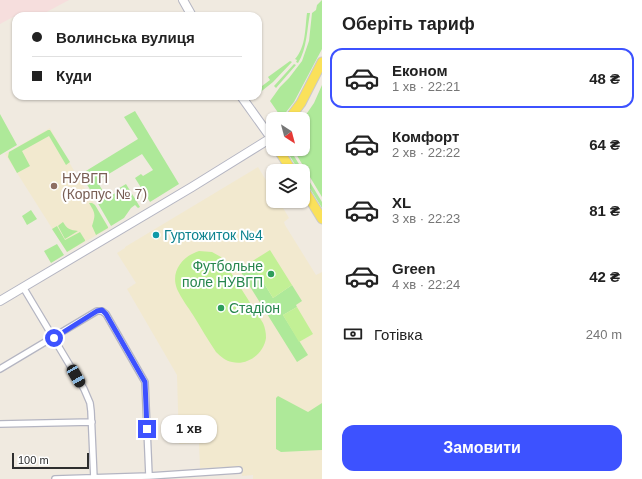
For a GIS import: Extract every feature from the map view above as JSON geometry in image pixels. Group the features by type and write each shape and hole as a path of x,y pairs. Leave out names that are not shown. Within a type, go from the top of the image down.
{"main road":[{"path":"183,0 190,12"},
{"path":"294,112 301,103 322,62"},
{"path":"244,100 266,130"},
{"path":"0,300 266,142"},
{"path":"310,200 322,220"}],"street":[{"path":"23,287 54,338 90,403 94,478"},
{"path":"0,369 97,311 102,310 106,314 145,382 150,476"},
{"path":"0,424 92,422"},
{"path":"55,479 150,476 239,470"}],"shaded area":[{"path":"0,0 69,0 46,12 12,12 12,18 0,24"},
{"name":"НУВГП (Корпус № 7)","path":"50,128 109,228 67,252 5,154"},
{"path":"258,167 266,180 266,208 283,208 289,218 284,222 285,225 316,275 322,272 322,479 253,479 253,475 242,476 241,467 200,468 199,443 179,444 177,375 127,289 136,283 117,253"}],"green space":[{"path":"322,0 322,49 294,102 286,112 278,112 270,101 302,61 309,41 312,13 316,10 317,5"},
{"path":"307,13 310,13 306,39 303,52 298,63 295,59 299,54 303,43"},
{"path":"290,61 292,62 273,82 262,91 262,86 270,80 268,77"},
{"path":"294,64 296,65 276,88 274,86"},
{"path":"322,85 322,197 310,177 310,164 302,164 297,156 310,156 310,112 308,112 314,103"},
{"path":"135,111 179,184 150,202 135,178 141,174 143,176 153,170 142,154 97,181 107,198 126,184 140,207 138,208 135,205 124,218 111,226 81,174 138,139 124,117"},
{"path":"0,114 17,145 0,155"},
{"path":"50,130 70,162 66,165 49,136 22,151 30,166 17,173 8,157 9,152"},
{"path":"290,156 294,156 299,164 295,164"},
{"path":"310,182 322,202 322,208 310,188"},
{"path":"89,203 95,205 108,227 96,235 92,226 94,219 93,209"},
{"path":"31,210 37,219 27,225 22,216"},
{"path":"63,222 69,229 78,231 65,239 58,226"},
{"path":"57,226 65,240 80,232 85,241 67,252 52,229"},
{"path":"57,244 64,255 51,263 44,251"},
{"name":"Футбольне поле НУВГП","path":"270,250 292,285 273,298 251,262"},
{"name":"Стадіон","path":"199,251 212,252 221,257 263,323 266,334 265,344 259,353 249,360 238,363 224,358 216,352 177,289 175,276 179,265 193,253"},
{"path":"251,262 273,298 292,285 302,301 296,305 297,307 283,315 308,355 297,362 239,269"},
{"path":"297,307 313,334 299,342 283,315"},
{"path":"278,396 308,412 322,403 322,450 281,452 276,449 276,398"}],"place":[{"name":"НУВГП (Корпус № 7)","path":"54,186"},
{"name":"Гуртожиток №4","path":"156,235"},
{"name":"Футбольне поле НУВГП","path":"271,274"},
{"name":"Стадіон","path":"221,308"}],"route":[{"path":"54,338 97,311 102,310 106,314 145,382 147,429"}]}
